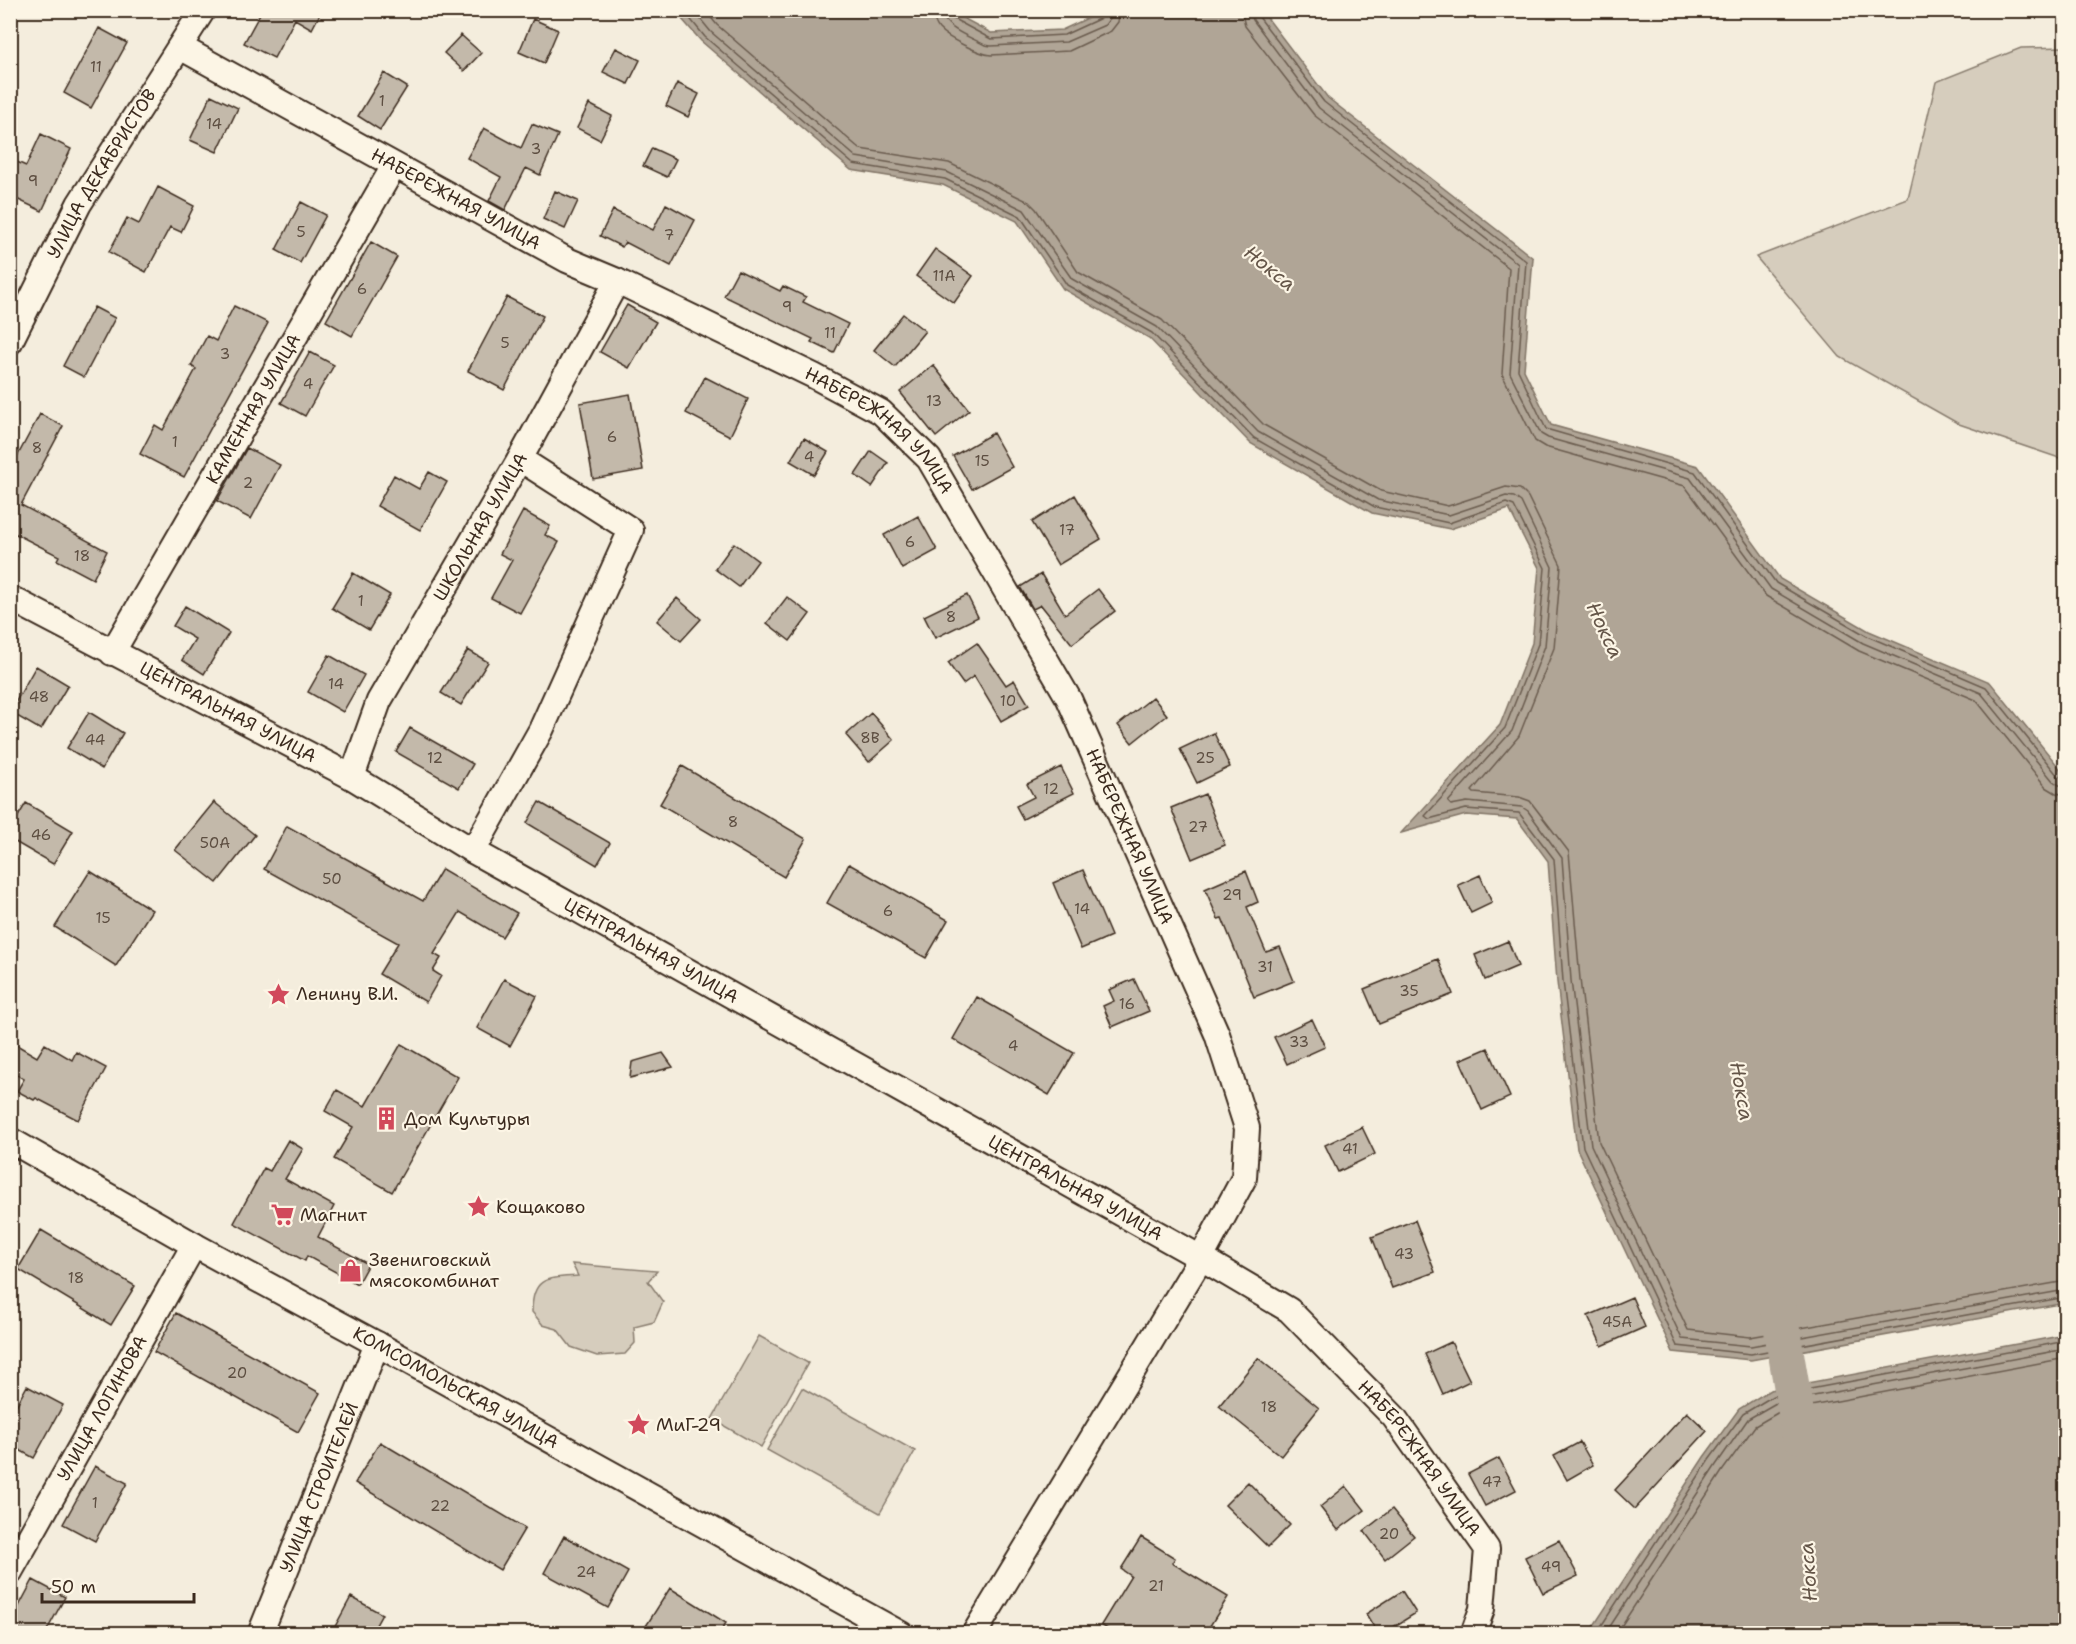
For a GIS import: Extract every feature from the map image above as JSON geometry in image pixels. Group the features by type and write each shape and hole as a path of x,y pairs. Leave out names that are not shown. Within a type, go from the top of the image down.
{"street":[{"name":"УЛИЦА ДЕКАБРИСТОВ","path":"10,342 79,204 203,10"},
{"name":"НАБЕРЕЖНАЯ УЛИЦА","path":"180,47 567,260 617,281 814,376 881,412 929,459 1070,699 1217,1034 1247,1128 1244,1178 1202,1258"},
{"name":"КАМЕННАЯ УЛИЦА","path":"112,653 394,166"},
{"name":"ШКОЛЬНАЯ УЛИЦА","path":"352,777 379,700 520,459 617,281"},
{"path":"473,851 541,730 631,530 520,459"},
{"name":"ЦЕНТРАЛЬНАЯ УЛИЦА","path":"10,598 352,777 473,851 1202,1258 1289,1310"},
{"name":"КОМСОМОЛЬСКАЯ УЛИЦА","path":"10,1140 194,1245 901,1634"},
{"name":"УЛИЦА ЛОГИНОВА","path":"10,1572 194,1245"},
{"path":"974,1634 1202,1258"},
{"name":"НАБЕРЕЖНАЯ УЛИЦА","path":"1289,1310 1394,1417 1487,1549 1482,1608 1473,1634"},
{"name":"УЛИЦА СТРОИТЕЛЕЙ","path":"260,1634 377,1344"}],"shaded area":[{"path":"2066,47 2065,460 1959,424 1840,357 1756,257 1908,199 1936,82 2021,48"},
{"path":"572,1264 657,1271 648,1281 663,1302 654,1322 634,1327 635,1343 625,1354 597,1356 571,1347 557,1329 543,1325 532,1312 535,1291 544,1281 558,1277 578,1276"},
{"path":"759,1336 808,1363 761,1447 712,1419"},
{"path":"802,1388 915,1451 880,1513 767,1450"}],"water":[{"path":"675,11 950,11 991,33 1062,30 1103,11 1262,11 1328,98 1533,258 1524,370 1551,425 1698,466 1780,579 1869,631 1990,682 2062,771 2065,781 2065,1303 1751,1360 1673,1352 1577,1149 1557,982 1548,861 1517,819 1466,815 1401,833 1500,725 1532,643 1539,568 1509,509 1450,529 1372,513 1250,443 1149,338 1063,289 1017,221 943,185 851,170 701,41"},
{"path":"2065,1335 2065,1633 1589,1633 1704,1457 1739,1409 1770,1390"}],"building":[{"path":"262,10 322,10 312,29 295,19 274,58 244,43"},
{"path":"533,19 558,30 544,63 519,52"},
{"path":"99,28 127,43 91,108 64,93"},
{"path":"461,35 481,53 464,71 444,53"},
{"path":"616,48 640,60 628,84 603,72"},
{"path":"384,73 407,87 380,130 358,116"},
{"path":"677,83 699,94 688,117 666,106"},
{"path":"211,95 238,108 217,152 190,140"},
{"path":"589,104 612,116 600,140 577,128"},
{"path":"532,124 558,135 540,175 526,168 505,210 489,201 501,177 467,158 484,128 521,148"},
{"path":"41,134 71,149 42,211 10,196 10,159 26,166"},
{"path":"652,148 676,159 667,177 643,166"},
{"path":"158,187 194,206 181,232 170,227 146,272 109,252 127,218 139,224"},
{"path":"555,191 578,201 565,229 543,219"},
{"path":"301,202 326,215 300,263 276,250"},
{"path":"666,204 695,220 671,266 625,242 622,247 600,236 613,210 653,230"},
{"path":"371,242 397,257 352,336 326,321"},
{"path":"935,249 973,276 954,303 916,276"},
{"path":"738,270 780,291 783,286 806,297 803,302 848,324 834,353 811,342 813,339 724,296"},
{"path":"507,297 543,316 504,390 468,371"},
{"path":"627,305 656,322 629,368 600,352"},
{"path":"234,306 268,323 184,477 140,454 155,425 163,430 196,369 191,366 207,336 216,341"},
{"path":"94,307 115,318 84,377 63,366"},
{"path":"903,314 925,331 895,367 874,350"},
{"path":"310,352 334,365 305,416 281,403"},
{"path":"933,365 969,410 936,437 900,392"},
{"path":"705,377 748,399 730,436 686,413"},
{"path":"630,394 643,470 593,479 580,403"},
{"path":"40,414 63,426 21,505 107,551 93,579 57,560 59,556 10,531 10,470"},
{"path":"993,433 1012,467 972,489 953,456"},
{"path":"804,438 828,452 814,475 790,461"},
{"path":"247,448 280,465 251,519 217,501"},
{"path":"871,451 888,463 872,487 855,475"},
{"path":"429,472 447,482 420,530 377,506 394,475 419,489"},
{"path":"1075,495 1101,539 1058,565 1032,522"},
{"path":"523,511 550,526 545,535 559,542 520,613 491,598 512,560 500,554"},
{"path":"918,516 937,550 902,569 884,535"},
{"path":"734,543 758,561 739,587 715,569"},
{"path":"353,573 390,595 369,630 332,608"},
{"path":"1041,574 1065,614 1098,589 1115,611 1072,644 1041,605 1033,609 1020,587"},
{"path":"967,595 978,617 935,638 924,616"},
{"path":"787,597 810,614 790,641 767,623"},
{"path":"677,598 701,619 681,641 657,621"},
{"path":"185,606 229,633 204,674 182,660 195,639 173,626"},
{"path":"977,643 1006,685 1014,680 1029,705 1001,721 974,676 963,684 948,663"},
{"path":"468,650 488,662 461,705 441,693"},
{"path":"329,655 364,675 343,712 308,692"},
{"path":"36,666 68,685 41,730 10,712"},
{"path":"1153,697 1167,715 1132,743 1118,725"},
{"path":"89,712 123,733 102,769 67,748"},
{"path":"871,713 894,740 869,762 846,735"},
{"path":"410,728 473,764 459,788 396,752"},
{"path":"1214,733 1230,767 1197,783 1180,749"},
{"path":"682,766 806,839 784,877 660,804"},
{"path":"1061,767 1074,793 1023,819 1016,806 1034,797 1027,784"},
{"path":"1205,794 1225,845 1192,859 1171,808"},
{"path":"214,802 255,835 217,883 175,850"},
{"path":"539,802 610,843 597,865 527,823"},
{"path":"26,803 73,831 53,864 10,839 10,830"},
{"path":"287,826 423,901 442,869 517,913 502,937 460,912 434,954 441,958 433,971 441,976 426,1002 379,974 398,943 264,869"},
{"path":"849,864 948,920 926,958 827,903"},
{"path":"1083,870 1111,936 1081,949 1053,883"},
{"path":"90,871 152,910 116,966 55,927"},
{"path":"1246,871 1258,902 1247,907 1266,952 1280,947 1294,981 1254,997 1222,918 1218,919 1205,889"},
{"path":"1480,875 1492,903 1471,913 1458,885"},
{"path":"1508,941 1518,966 1485,980 1475,955"},
{"path":"1438,959 1453,994 1379,1024 1364,989"},
{"path":"504,979 537,996 510,1046 477,1028"},
{"path":"1134,979 1149,1011 1112,1027 1103,1006 1114,1001 1109,990"},
{"path":"977,997 1074,1053 1049,1095 953,1039"},
{"path":"1312,1019 1325,1047 1287,1064 1274,1037"},
{"path":"10,1041 37,1057 45,1044 72,1060 76,1052 106,1068 78,1120 36,1098 34,1100 17,1091 24,1079 10,1071"},
{"name":"Дом Культуры","path":"401,1044 458,1077 392,1192 334,1159 353,1127 325,1111 337,1090 365,1106"},
{"path":"1488,1048 1510,1097 1482,1110 1460,1060"},
{"path":"663,1053 673,1067 630,1078 632,1062"},
{"path":"1362,1127 1375,1154 1338,1172 1325,1145"},
{"path":"288,1140 303,1149 285,1179 334,1206 318,1237 368,1264 357,1284 307,1256 305,1261 234,1223 264,1168 270,1171"},
{"path":"1415,1220 1435,1272 1392,1288 1372,1237"},
{"path":"41,1230 135,1286 111,1325 18,1269"},
{"path":"1632,1297 1645,1327 1602,1346 1588,1316"},
{"path":"176,1313 320,1393 298,1432 154,1352"},
{"path":"1451,1342 1470,1381 1443,1394 1425,1354"},
{"path":"1258,1358 1319,1408 1281,1456 1219,1406"},
{"path":"27,1386 63,1405 34,1458 10,1445 10,1417"},
{"path":"1687,1412 1707,1431 1635,1509 1615,1490"},
{"path":"380,1442 525,1528 500,1570 355,1483"},
{"path":"1580,1442 1593,1465 1567,1480 1554,1456"},
{"path":"1499,1458 1516,1490 1485,1506 1468,1474"},
{"path":"95,1466 127,1483 95,1541 63,1524"},
{"path":"1248,1482 1290,1525 1268,1547 1225,1505"},
{"path":"1346,1486 1365,1510 1338,1530 1320,1507"},
{"path":"1392,1509 1414,1536 1385,1559 1364,1531"},
{"path":"564,1536 628,1572 608,1608 544,1573"},
{"path":"1141,1537 1175,1558 1172,1563 1228,1597 1205,1634 1115,1634 1101,1625 1131,1576 1121,1569"},
{"path":"1559,1540 1578,1576 1543,1593 1525,1557"},
{"path":"33,1580 65,1597 45,1634 10,1634 10,1623"},
{"path":"670,1588 726,1623 719,1634 658,1634 646,1626"},
{"path":"1402,1591 1416,1613 1382,1634 1378,1634 1366,1614"},
{"path":"351,1597 382,1614 371,1634 331,1634"}],"waterway":[{"name":"Нокса","path":"1778,1307 1800,1436"}],"place":[{"name":"Ленину В.И.","path":"278,994"},
{"name":"Дом Культуры","path":"386,1119"},
{"name":"Кощаково","path":"478,1207"},
{"name":"Магнит","path":"282,1215"},
{"name":"Звениговский мясокомбинат","path":"351,1270"},
{"name":"МиГ-29","path":"638,1425"}]}
